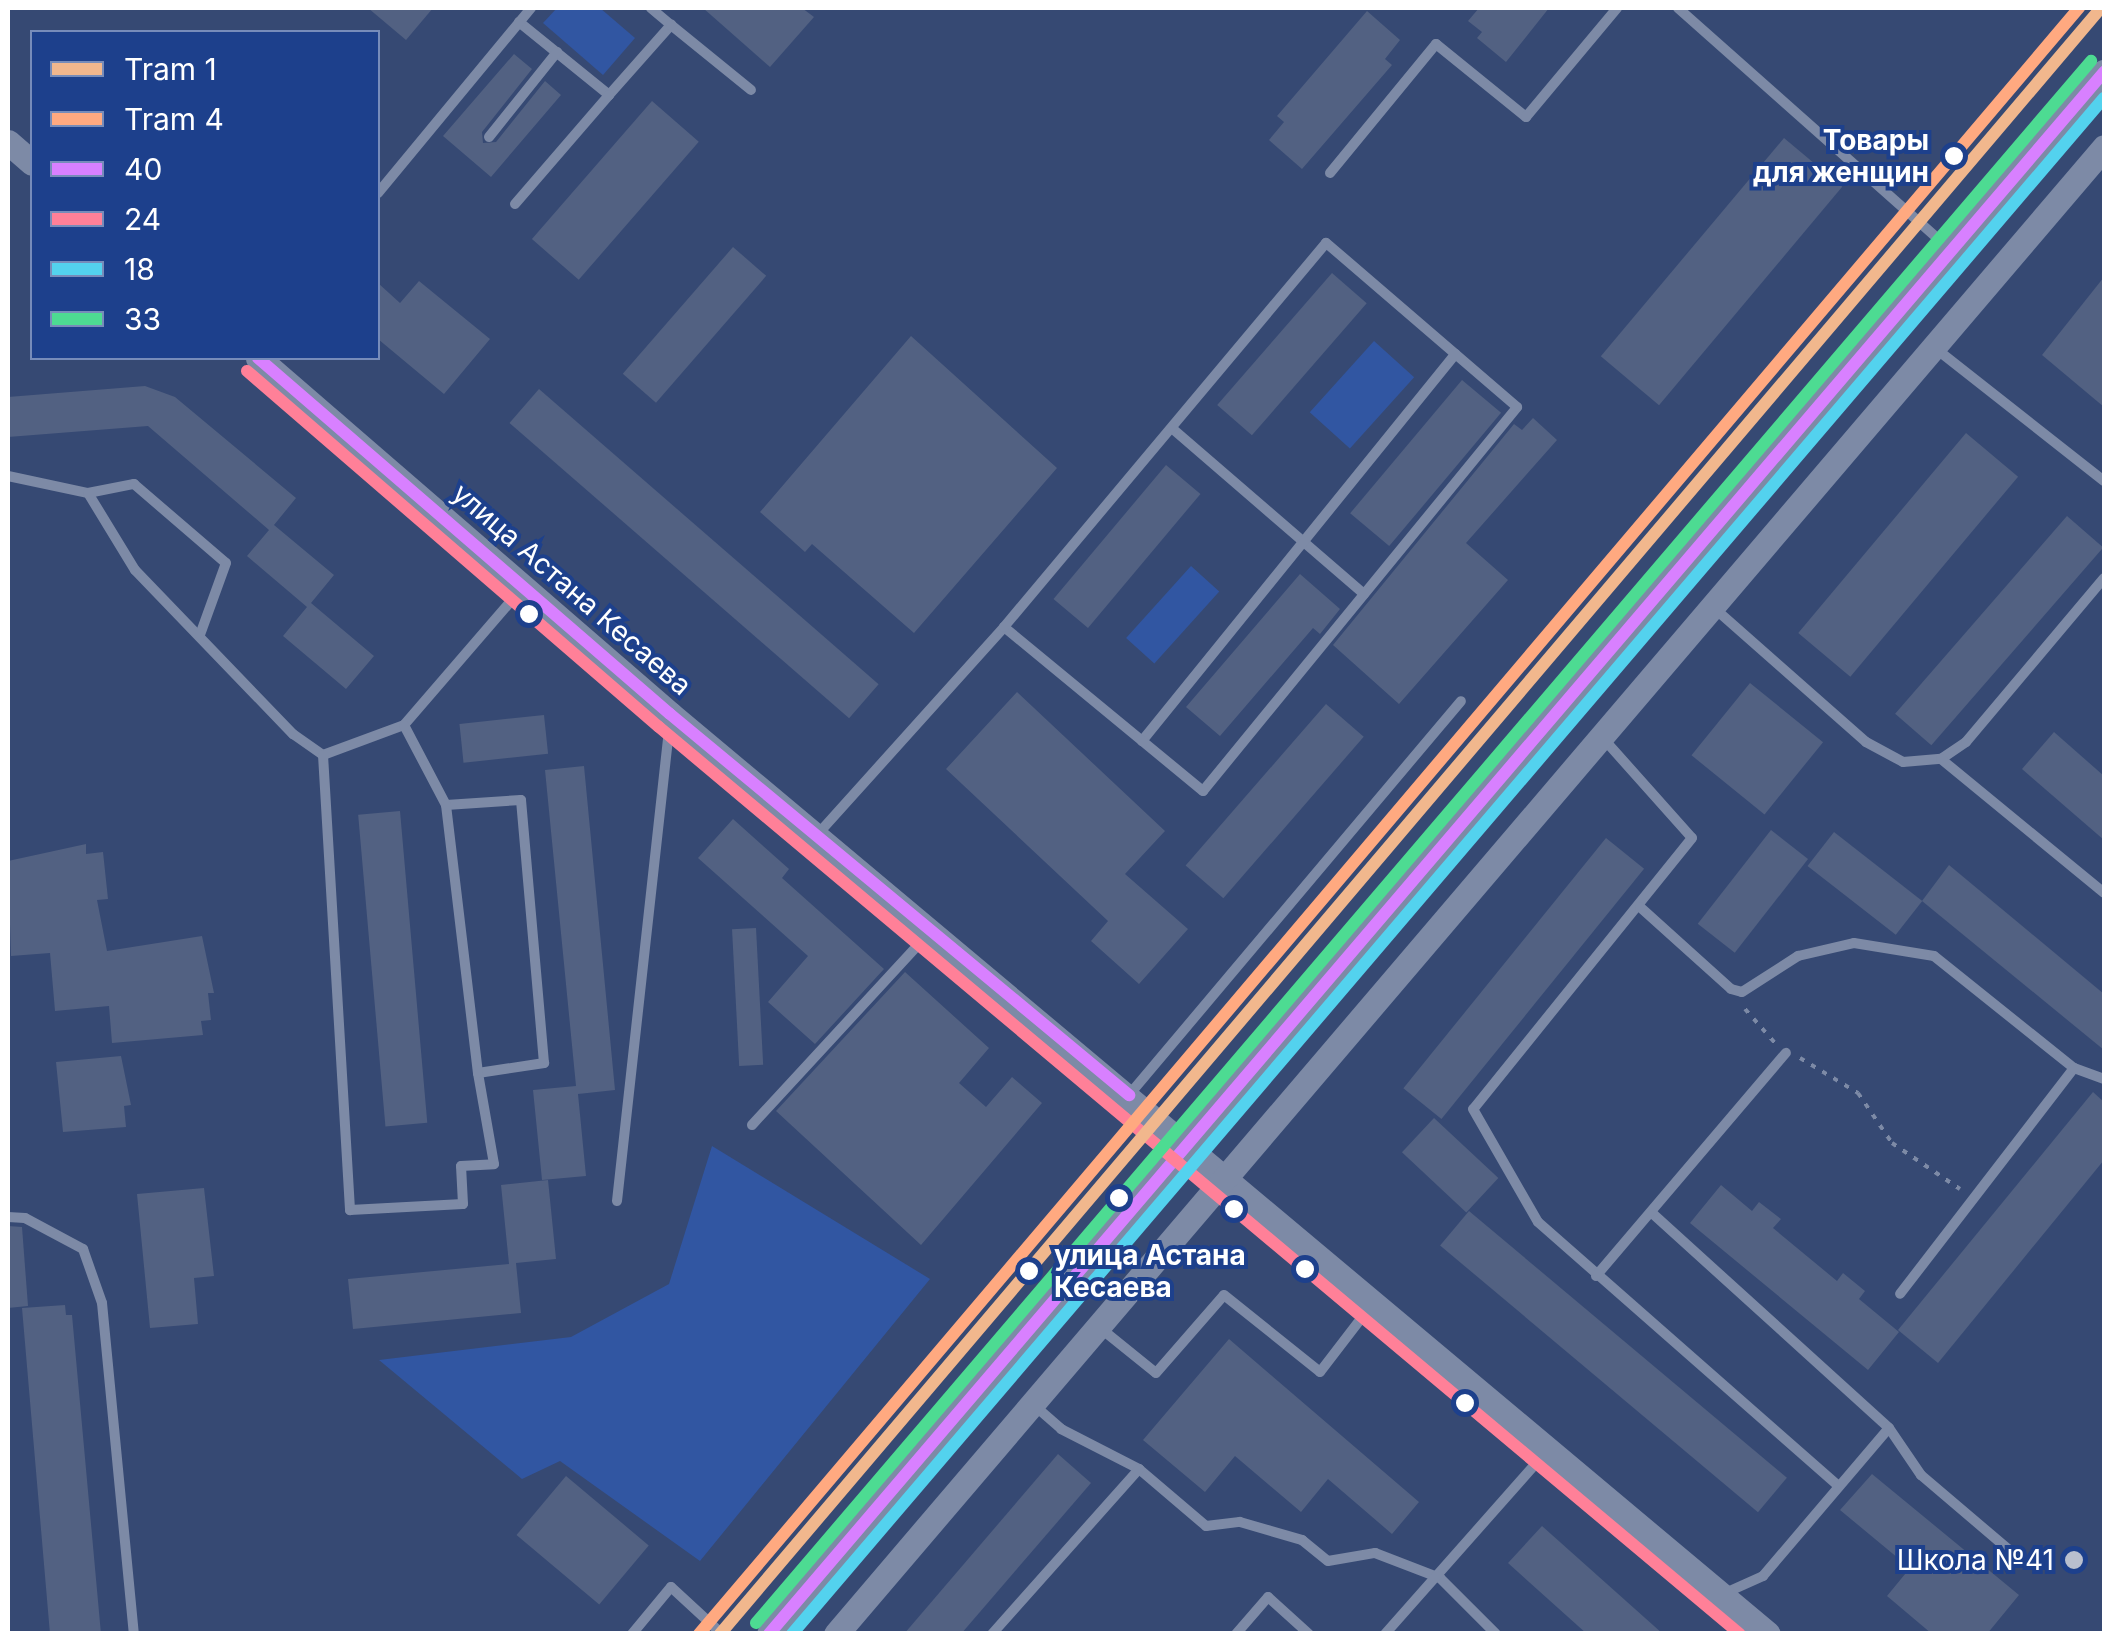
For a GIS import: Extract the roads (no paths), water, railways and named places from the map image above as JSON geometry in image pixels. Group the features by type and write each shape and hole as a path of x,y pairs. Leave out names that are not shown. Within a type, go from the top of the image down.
{"street":[{"path":"769,1634 2104,72"},
{"path":"8,142 30,161"},
{"path":"836,1634 2104,148"},
{"name":"улица Астана Кесаева","path":"260,360 670,714 1189,1144 1768,1634"}],"lane":[{"path":"380,191 531,8"},
{"path":"651,8 751,90"},
{"path":"1330,172 1436,44 1526,116 1617,8"},
{"path":"1678,8 1952,251"},
{"path":"519,22 609,95"},
{"path":"514,204 672,26"},
{"path":"489,137 556,52"},
{"path":"816,836 1004,628 1174,430 1326,244 1516,406 1203,791 1004,628"},
{"path":"1934,347 2104,481"},
{"path":"1142,741 1455,354"},
{"path":"1174,430 1364,594"},
{"path":"8,476 88,493 134,484 226,563 200,635"},
{"path":"88,493 135,570 293,734 323,755"},
{"path":"1713,606 1866,742 1902,762 1941,759 1966,742 2104,578"},
{"path":"323,755 404,725 524,587"},
{"path":"1129,1095 1462,700"},
{"path":"617,1202 670,714"},
{"path":"323,755 350,1210 463,1204 461,1166 494,1164 478,1073 446,804 404,725"},
{"path":"1602,736 1692,838 1640,907 1473,1108 1538,1222 1838,1486"},
{"path":"1941,759 2104,894"},
{"path":"446,804 520,800 544,1064 478,1073"},
{"path":"1640,907 1731,989 1756,988 1798,956 1854,943 1934,956 2074,1068 2104,1079"},
{"path":"752,1125 930,932"},
{"path":"1596,1276 1786,1053"},
{"path":"1900,1294 2074,1068"},
{"path":"1652,1213 1889,1428 1921,1476 2008,1549"},
{"path":"8,1217 25,1218 83,1249 102,1303 134,1634"},
{"path":"1098,1327 1156,1374 1224,1295 1320,1372 1374,1301"},
{"path":"1032,1404 1061,1430 1139,1469 1206,1526 1240,1522 1302,1540 1328,1561 1375,1553 1440,1578 1496,1634"},
{"path":"1724,1594 1762,1576 1889,1428"},
{"path":"1385,1634 1440,1578 1548,1449"},
{"path":"992,1634 1139,1469"},
{"path":"632,1634 672,1587 722,1634"},
{"path":"1236,1634 1268,1597 1308,1634"}],"tram line":[{"name":"4","path":"699,1634 2079,8"},
{"name":"1","path":"720,1634 2101,8"}],"place":[{"name":"Товары для женщин","path":"1954,156"},
{"name":"улица Астана Кесаева","path":"1029,1271"},
{"name":"Школа №41","path":"2074,1560"}]}
